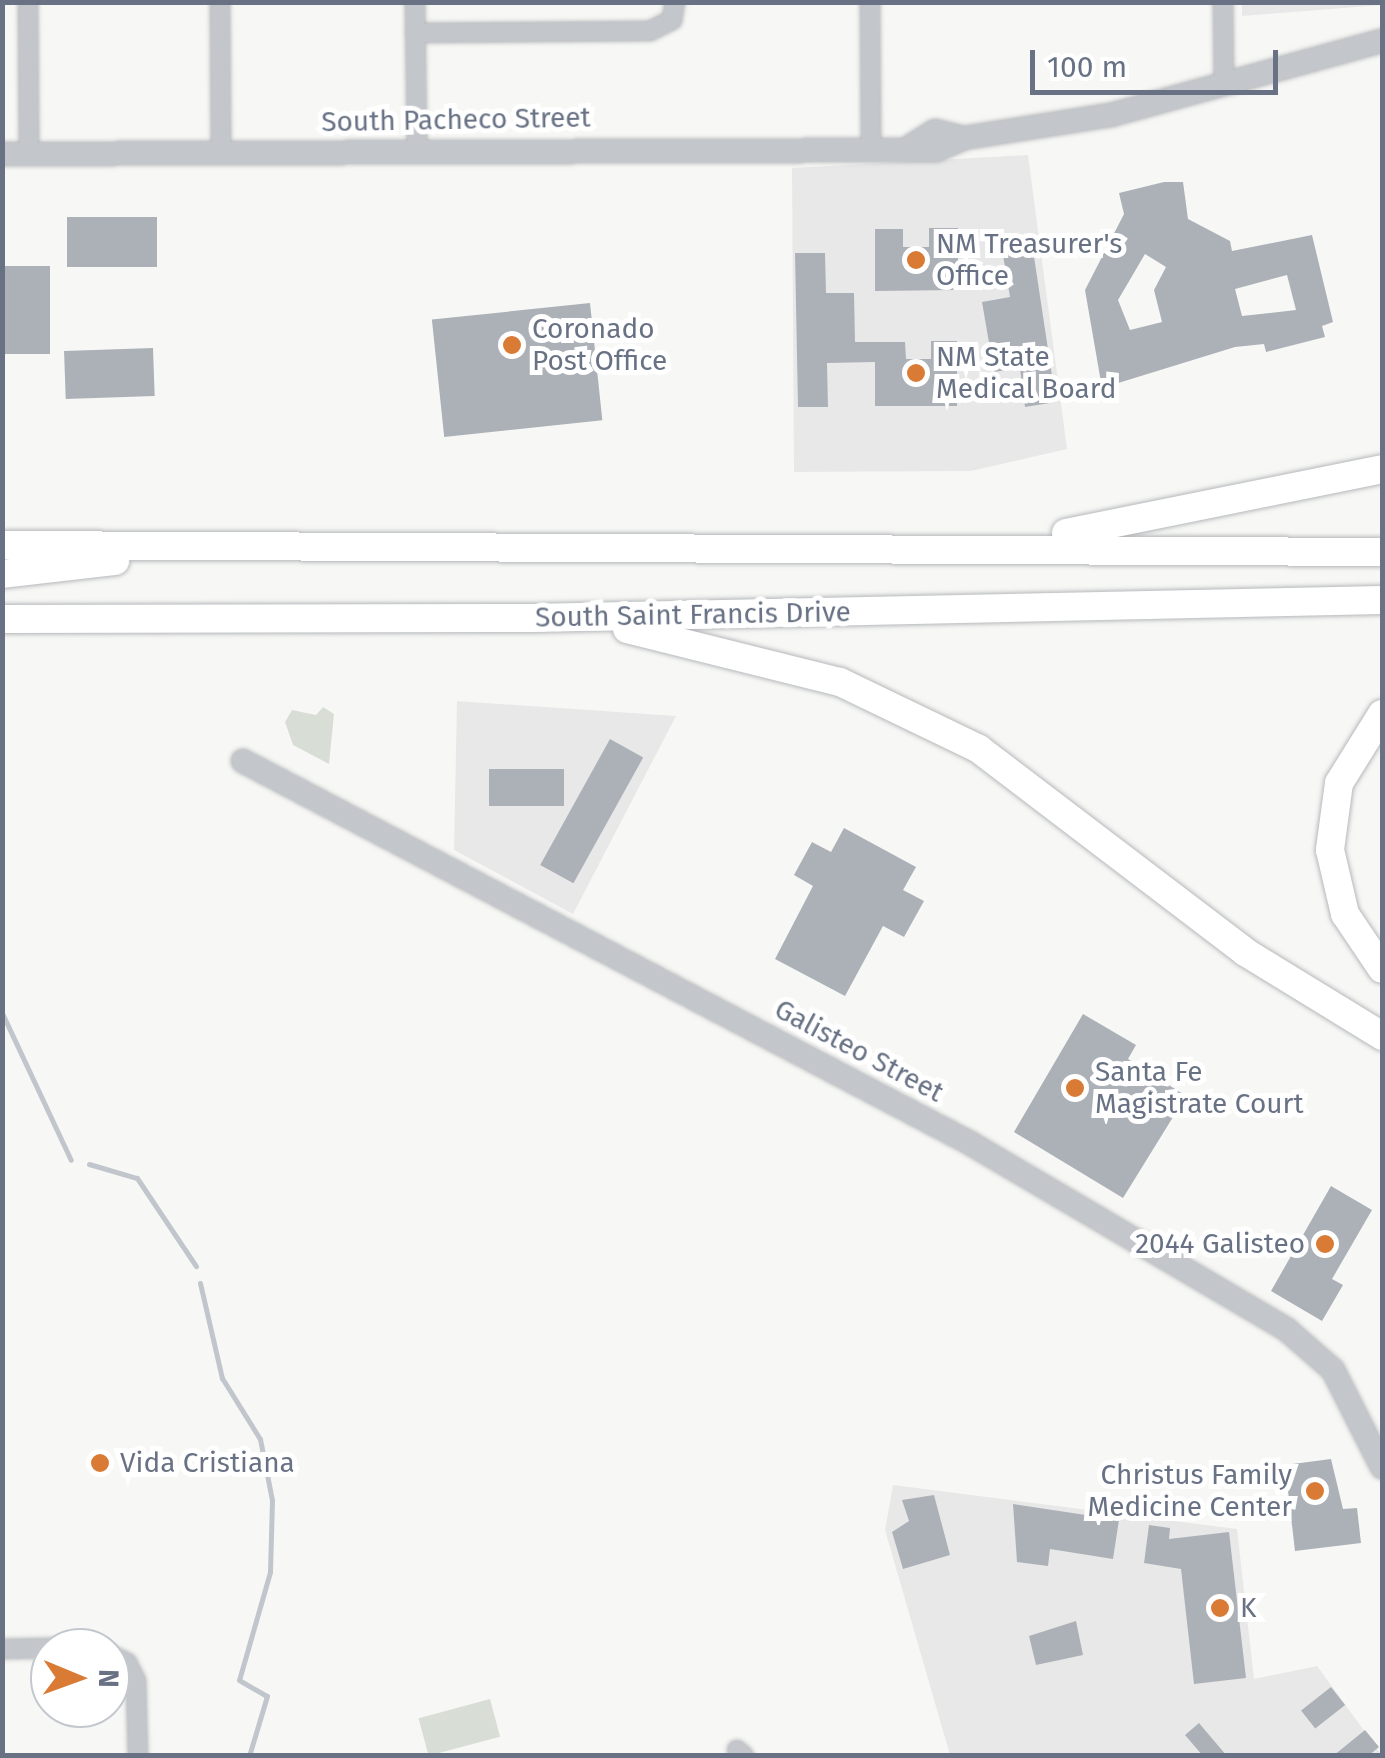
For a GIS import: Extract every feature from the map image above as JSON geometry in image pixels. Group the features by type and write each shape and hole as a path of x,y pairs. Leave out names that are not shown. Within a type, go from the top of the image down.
{"highway":[{"path":"905,547 1116,527 1382,469"},
{"path":"2,534 111,546"},
{"path":"2,545 1382,552"},
{"path":"2,574 260,546"},
{"name":"South Saint Francis Drive","path":"2,618 532,618 1382,600"},
{"path":"532,618 748,654 840,682 934,725 1046,796 1245,952 1382,1036"},
{"path":"1382,714 1339,783 1330,850 1345,914 1382,969"}],"street":[{"path":"28,2 30,154"},
{"path":"220,2 222,152"},
{"path":"415,2 416,150"},
{"path":"415,33 650,31 672,20 675,2"},
{"path":"870,2 871,146"},
{"path":"1223,2 1224,82"},
{"name":"South Pacheco Street","path":"2,154 911,146 935,131 964,138 1110,115 1382,41"},
{"name":"Galisteo Street","path":"243,762 970,1144 1286,1328 1333,1370 1382,1467"},
{"path":"2,1650 30,1649"},
{"path":"130,1668 136,1681 138,1756"}],"shaded area":[{"path":"1242,3 1382,5 1242,16"},
{"path":"1028,155 1067,449 971,471 794,472 792,168"},
{"path":"457,701 676,716 573,914 454,850"},
{"path":"323,707 334,714 329,764 293,745 285,722 292,710 316,715"},
{"path":"893,1485 1237,1529 1254,1679 1317,1666 1382,1755 950,1755 885,1530"},
{"path":"490,1699 500,1737 429,1756 419,1718"}],"building":[{"path":"1164,182 1183,182 1188,219 1230,241 1232,251 1312,235 1333,322 1322,326 1325,337 1266,352 1264,344 1235,347 1102,388 1085,290 1124,214 1119,193","holes":["1145,254 1166,267 1154,290 1162,322 1130,330 1118,300","1287,275 1296,310 1242,316 1235,289"]},
{"path":"67,217 157,217 157,267 67,267"},
{"name":"NM Treasurer's Office","path":"929,228 958,228 958,290 875,291 875,229 903,229 903,247 929,247"},
{"path":"1033,250 1056,402 1025,407 1020,368 994,372 982,302 1010,297 1003,255"},
{"path":"795,253 825,253 826,293 854,293 855,342 905,342 906,359 931,359 931,341 957,341 957,406 875,406 875,362 827,363 828,407 798,407"},
{"path":"2,266 50,266 50,354 2,354"},
{"name":"Coronado Post Office","path":"590,303 602,420 444,437 432,320"},
{"path":"153,348 155,396 66,399 64,351"},
{"path":"610,739 643,757 573,883 540,865"},
{"path":"489,769 564,769 564,806 489,806"},
{"path":"844,828 916,867 903,890 924,901 904,937 883,926 845,996 775,959 813,886 794,875 812,842 831,852"},
{"path":"1083,1014 1136,1045 1128,1059 1186,1096 1123,1198 1014,1132"},
{"name":"2044 Galisteo","path":"1331,1186 1372,1210 1332,1279 1343,1285 1322,1321 1271,1291"},
{"name":"Christus Family Medicine Center","path":"1331,1459 1343,1509 1357,1508 1361,1543 1295,1551 1285,1465"},
{"path":"934,1495 950,1555 903,1569 892,1532 909,1521 902,1500"},
{"path":"1013,1504 1119,1520 1113,1559 1050,1549 1048,1566 1017,1562"},
{"name":"K","path":"1149,1525 1170,1528 1169,1539 1229,1532 1246,1678 1194,1684 1181,1569 1144,1563"},
{"path":"1076,1621 1083,1655 1036,1665 1029,1636"},
{"path":"1331,1687 1345,1705 1315,1729 1301,1710"},
{"path":"1199,1723 1227,1756 1203,1756 1185,1735"},
{"path":"1365,1730 1379,1747 1368,1756 1333,1756"}],"waterway":[{"path":"2,1013 71,1160"},
{"path":"89,1164 137,1178 196,1266"},
{"path":"200,1283 222,1378 260,1439 272,1500 270,1572 239,1680 267,1696 249,1756"}],"place":[{"name":"NM Treasurer's Office","path":"916,260"},
{"name":"Coronado Post Office","path":"512,345"},
{"name":"NM State Medical Board","path":"916,373"},
{"name":"Santa Fe Magistrate Court","path":"1075,1088"},
{"name":"2044 Galisteo","path":"1325,1244"},
{"name":"Vida Cristiana","path":"100,1463"},
{"name":"Christus Family Medicine Center","path":"1315,1491"},
{"name":"K","path":"1220,1608"}]}
